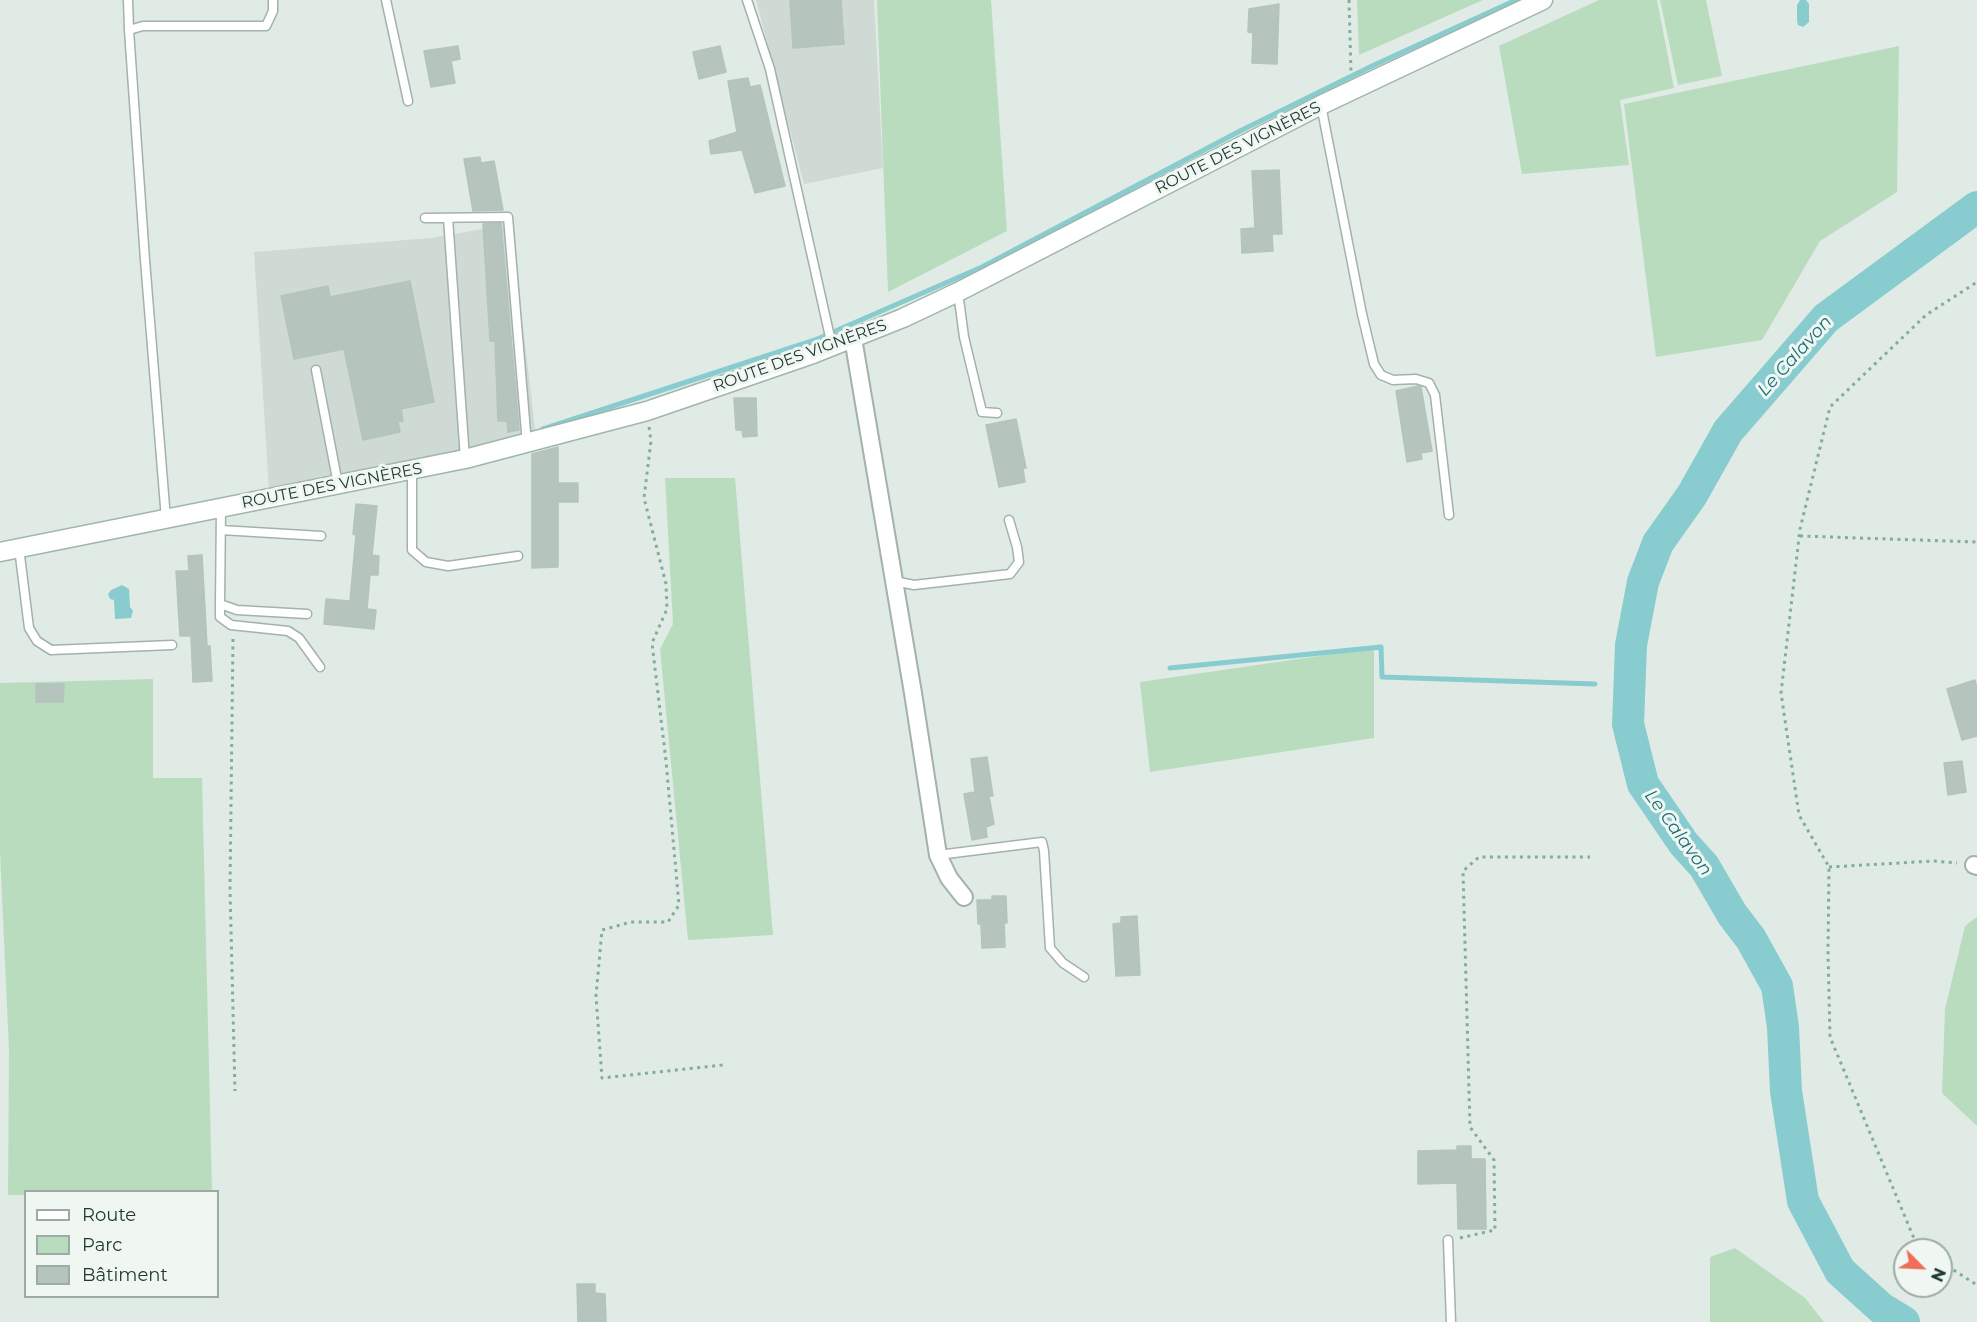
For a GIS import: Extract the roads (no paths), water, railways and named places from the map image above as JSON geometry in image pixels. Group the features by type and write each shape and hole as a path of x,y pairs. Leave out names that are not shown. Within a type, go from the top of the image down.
{"street":[{"name":"ROUTE DES VIGNÈRES","path":"0,552 412,471 527,444 647,411 832,346 903,318 958,292 1321,105 1543,0"},
{"path":"853,338 938,855 949,878 964,897"}],"lane":[{"path":"128,0 144,249 166,519"},
{"path":"129,30 143,26 266,26 273,11 273,0"},
{"path":"386,0 408,101"},
{"path":"747,0 770,69 832,346"},
{"path":"1321,105 1374,364 1381,375 1393,380 1416,379 1429,383 1435,395 1449,514"},
{"path":"425,218 508,217 527,444"},
{"path":"448,218 465,459"},
{"path":"958,292 966,347 982,412 997,413"},
{"path":"316,370 338,485"},
{"path":"412,471 412,550 426,562 448,566 518,556"},
{"path":"221,508 220,617 231,625 288,631 299,639 320,667"},
{"path":"894,581 914,585 1010,573 1019,562 1009,520"},
{"path":"221,530 321,536"},
{"path":"19,548 29,628 37,641 51,650 172,645"},
{"path":"220,604 237,610 307,614"},
{"path":"938,855 1042,842 1050,948 1063,963 1084,977"},
{"path":"1448,1240 1451,1322"}],"water":[{"path":"1800,0 1806,0 1809,4 1809,22 1803,27 1798,25 1797,21 1797,5"},
{"path":"122,585 129,589 130,607 133,611 131,618 115,619 114,600 110,599 108,594"}],"waterway":[{"path":"543,429 815,340 982,267 1240,131 1372,66 1516,0"},
{"name":"Le Calavon","path":"1904,1322 1881,1308 1840,1271 1803,1201 1786,1091 1783,1027 1777,986 1751,939 1732,914 1704,866 1684,844 1643,784 1628,724 1631,645 1643,582 1658,543 1692,495 1728,431 1826,318 1977,207"},
{"path":"1170,668 1381,647 1382,677 1595,684"}]}
